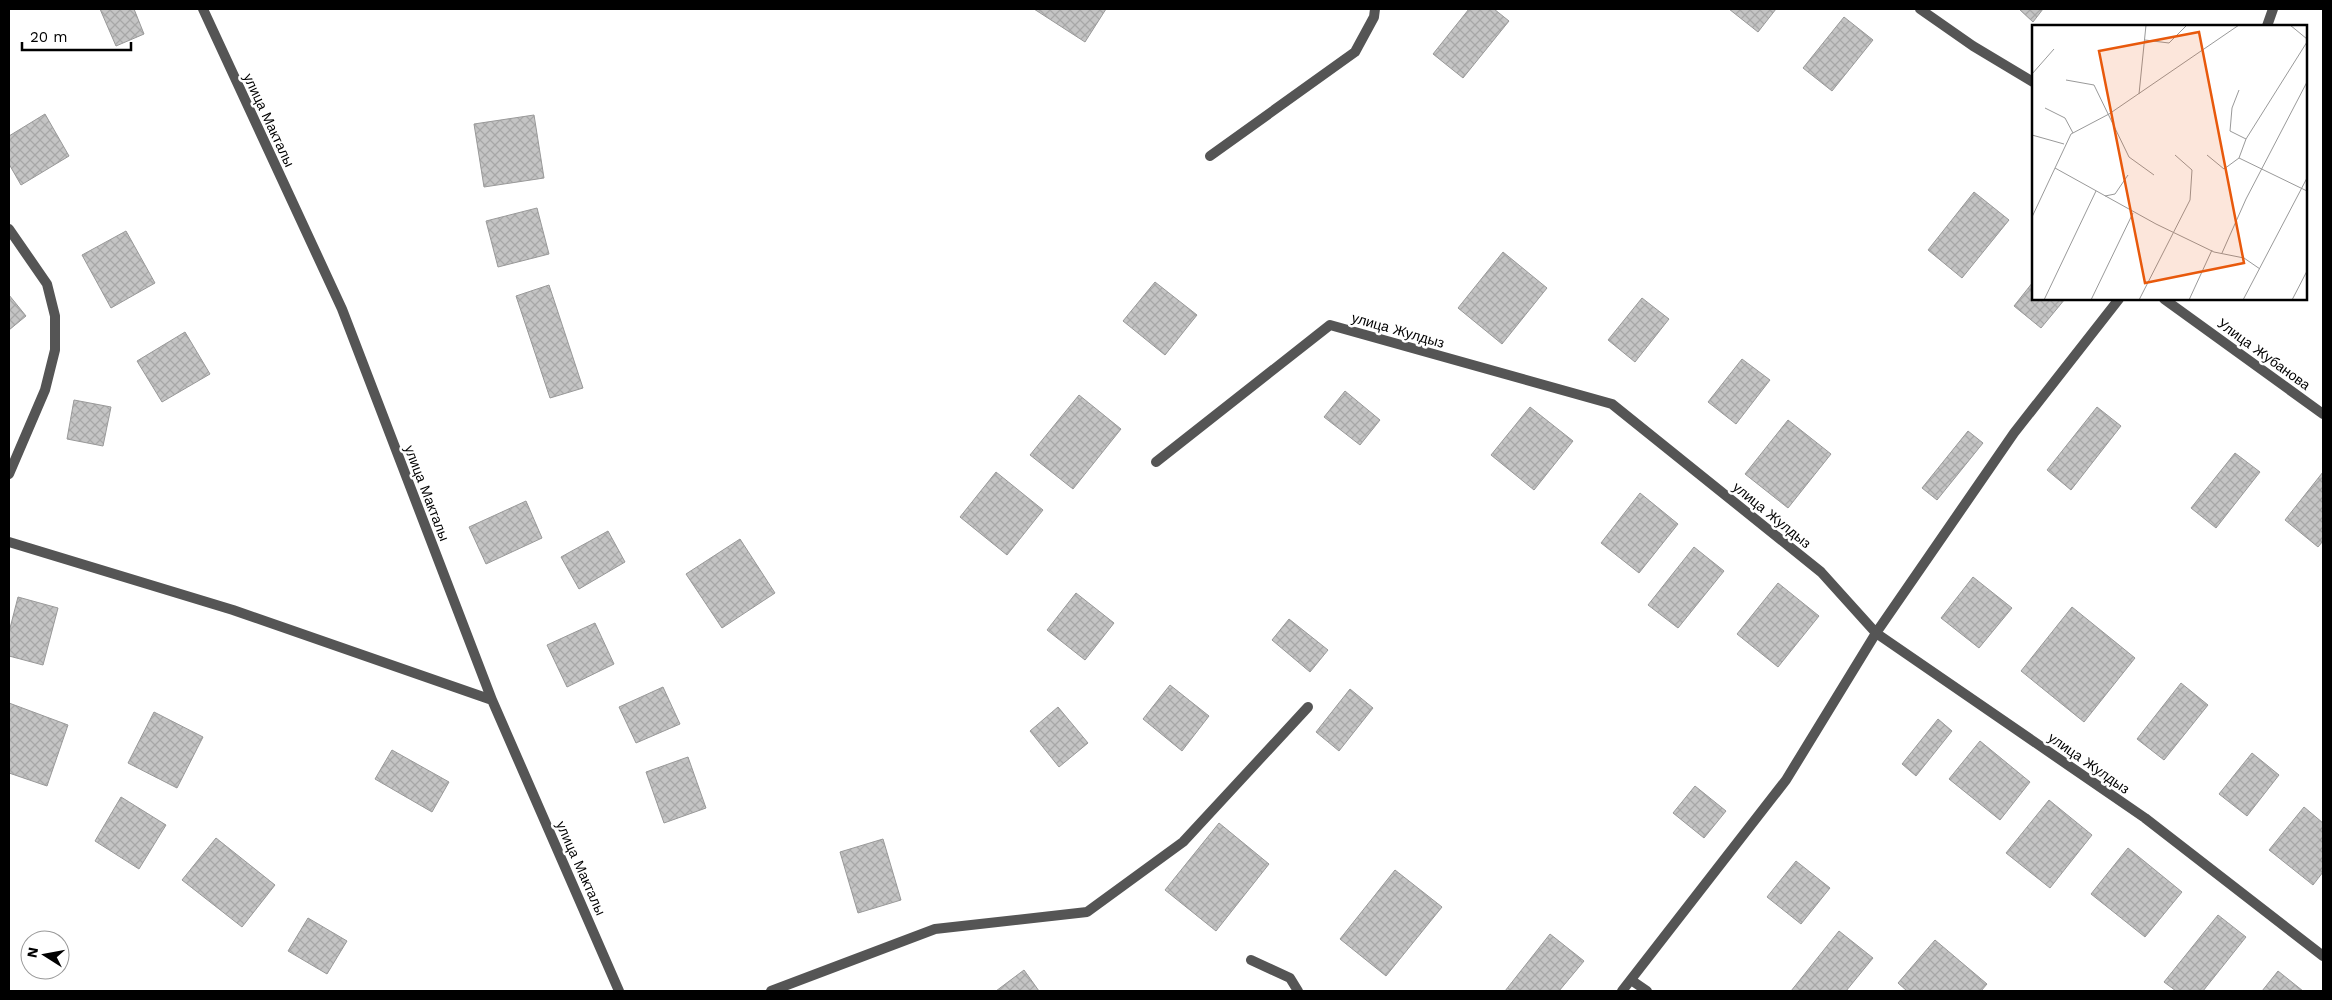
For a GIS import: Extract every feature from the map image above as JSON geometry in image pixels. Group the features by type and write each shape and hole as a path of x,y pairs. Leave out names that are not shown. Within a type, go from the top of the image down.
{"street":[{"name":"улица Макталы","path":"203,9 342,310 492,700 619,991"},
{"path":"1210,156 1355,52 1374,17 1375,9"},
{"path":"1920,9 1973,46 2032,81"},
{"path":"2267,25 2273,9"},
{"path":"9,229 47,284 55,316 55,350 45,390 9,474"},
{"path":"1622,991 1786,780 1876,633 2014,432 2118,300"},
{"name":"Улица Жубанова","path":"2165,300 2323,414"},
{"name":"улица Жулдыз","path":"1156,462 1330,325 1612,404 1821,572 1876,633 2145,818 2323,956"},
{"path":"9,542 234,610 492,700"},
{"path":"771,991 935,929 1087,912 1183,842 1308,707"},
{"path":"1251,960 1290,978 1298,991"},
{"path":"1631,980 1647,991"}],"building":[{"path":"100,9 134,9 144,34 116,46"},
{"path":"1034,9 1106,9 1085,42"},
{"path":"1469,9 1494,9 1509,21 1463,78 1433,54"},
{"path":"1729,9 1776,9 1758,32"},
{"path":"2019,9 2043,9 2033,22"},
{"path":"1844,17 1873,40 1832,91 1803,68"},
{"path":"45,114 69,156 21,185 9,164 9,136"},
{"path":"534,115 544,178 484,187 474,124"},
{"path":"1974,192 2009,220 1962,278 1928,250"},
{"path":"537,208 549,254 498,267 486,221"},
{"path":"126,231 155,283 111,308 82,255"},
{"path":"1503,252 1547,288 1502,344 1458,308"},
{"path":"1155,282 1197,315 1165,355 1123,321"},
{"path":"2032,283 2032,300 2064,300 2041,328 2014,306"},
{"path":"549,285 583,388 550,398 516,296"},
{"path":"9,295 26,316 9,330"},
{"path":"1642,298 1669,319 1635,362 1608,340"},
{"path":"185,332 210,374 162,402 137,361"},
{"path":"1742,359 1770,380 1736,424 1708,402"},
{"path":"1345,391 1380,420 1360,445 1324,417"},
{"path":"1079,395 1121,429 1073,489 1030,455"},
{"path":"74,400 111,407 103,446 67,439"},
{"path":"1530,407 1573,441 1534,490 1491,455"},
{"path":"2097,407 2121,426 2071,490 2047,470"},
{"path":"1788,420 1831,454 1788,508 1745,474"},
{"path":"1968,431 1983,443 1937,500 1922,488"},
{"path":"2235,453 2260,472 2216,528 2191,508"},
{"path":"996,472 1043,510 1007,555 960,517"},
{"path":"2323,472 2323,541 2318,547 2285,520"},
{"path":"1640,493 1678,524 1639,573 1601,543"},
{"path":"526,501 542,538 486,564 469,527"},
{"path":"608,531 625,562 579,589 561,557"},
{"path":"740,539 775,593 722,628 686,574"},
{"path":"1694,547 1724,571 1678,628 1648,605"},
{"path":"1973,577 2012,608 1979,648 1941,618"},
{"path":"1778,583 1819,616 1778,667 1737,634"},
{"path":"1076,593 1114,623 1085,660 1047,630"},
{"path":"18,597 58,608 43,665 9,656 9,632"},
{"path":"2072,607 2135,658 2084,722 2021,671"},
{"path":"1289,619 1328,650 1310,672 1272,640"},
{"path":"595,623 614,664 567,687 547,645"},
{"path":"2181,683 2208,705 2164,760 2137,739"},
{"path":"1170,685 1209,716 1182,751 1143,719"},
{"path":"663,687 680,724 636,743 619,707"},
{"path":"1350,689 1373,708 1339,751 1316,732"},
{"path":"9,703 68,725 47,786 9,773"},
{"path":"1058,707 1088,743 1059,767 1030,731"},
{"path":"154,712 203,737 177,788 128,763"},
{"path":"1938,719 1952,731 1916,776 1902,764"},
{"path":"1980,741 2030,782 2000,820 1949,779"},
{"path":"392,750 449,782 432,812 375,779"},
{"path":"2252,753 2279,775 2247,816 2219,794"},
{"path":"688,757 706,808 664,823 646,772"},
{"path":"1695,786 1726,811 1704,838 1673,813"},
{"path":"121,797 166,825 139,869 95,841"},
{"path":"2049,800 2092,835 2050,888 2006,853"},
{"path":"2304,807 2323,823 2323,872 2313,885 2269,850"},
{"path":"1219,823 1269,864 1216,931 1165,890"},
{"path":"216,838 275,885 242,927 182,880"},
{"path":"883,839 901,900 858,913 840,852"},
{"path":"2128,848 2182,892 2145,937 2091,894"},
{"path":"1796,861 1830,888 1801,924 1767,897"},
{"path":"1395,870 1442,907 1386,976 1340,939"},
{"path":"2218,915 2246,937 2203,991 2176,991 2164,982"},
{"path":"308,918 347,941 327,974 288,951"},
{"path":"1839,931 1873,958 1846,991 1791,991"},
{"path":"1550,934 1584,961 1559,991 1505,991"},
{"path":"1935,940 1987,984 1981,991 1907,991 1898,983"},
{"path":"1024,970 1039,991 996,991"},
{"path":"2278,971 2303,991 2262,991"}]}
